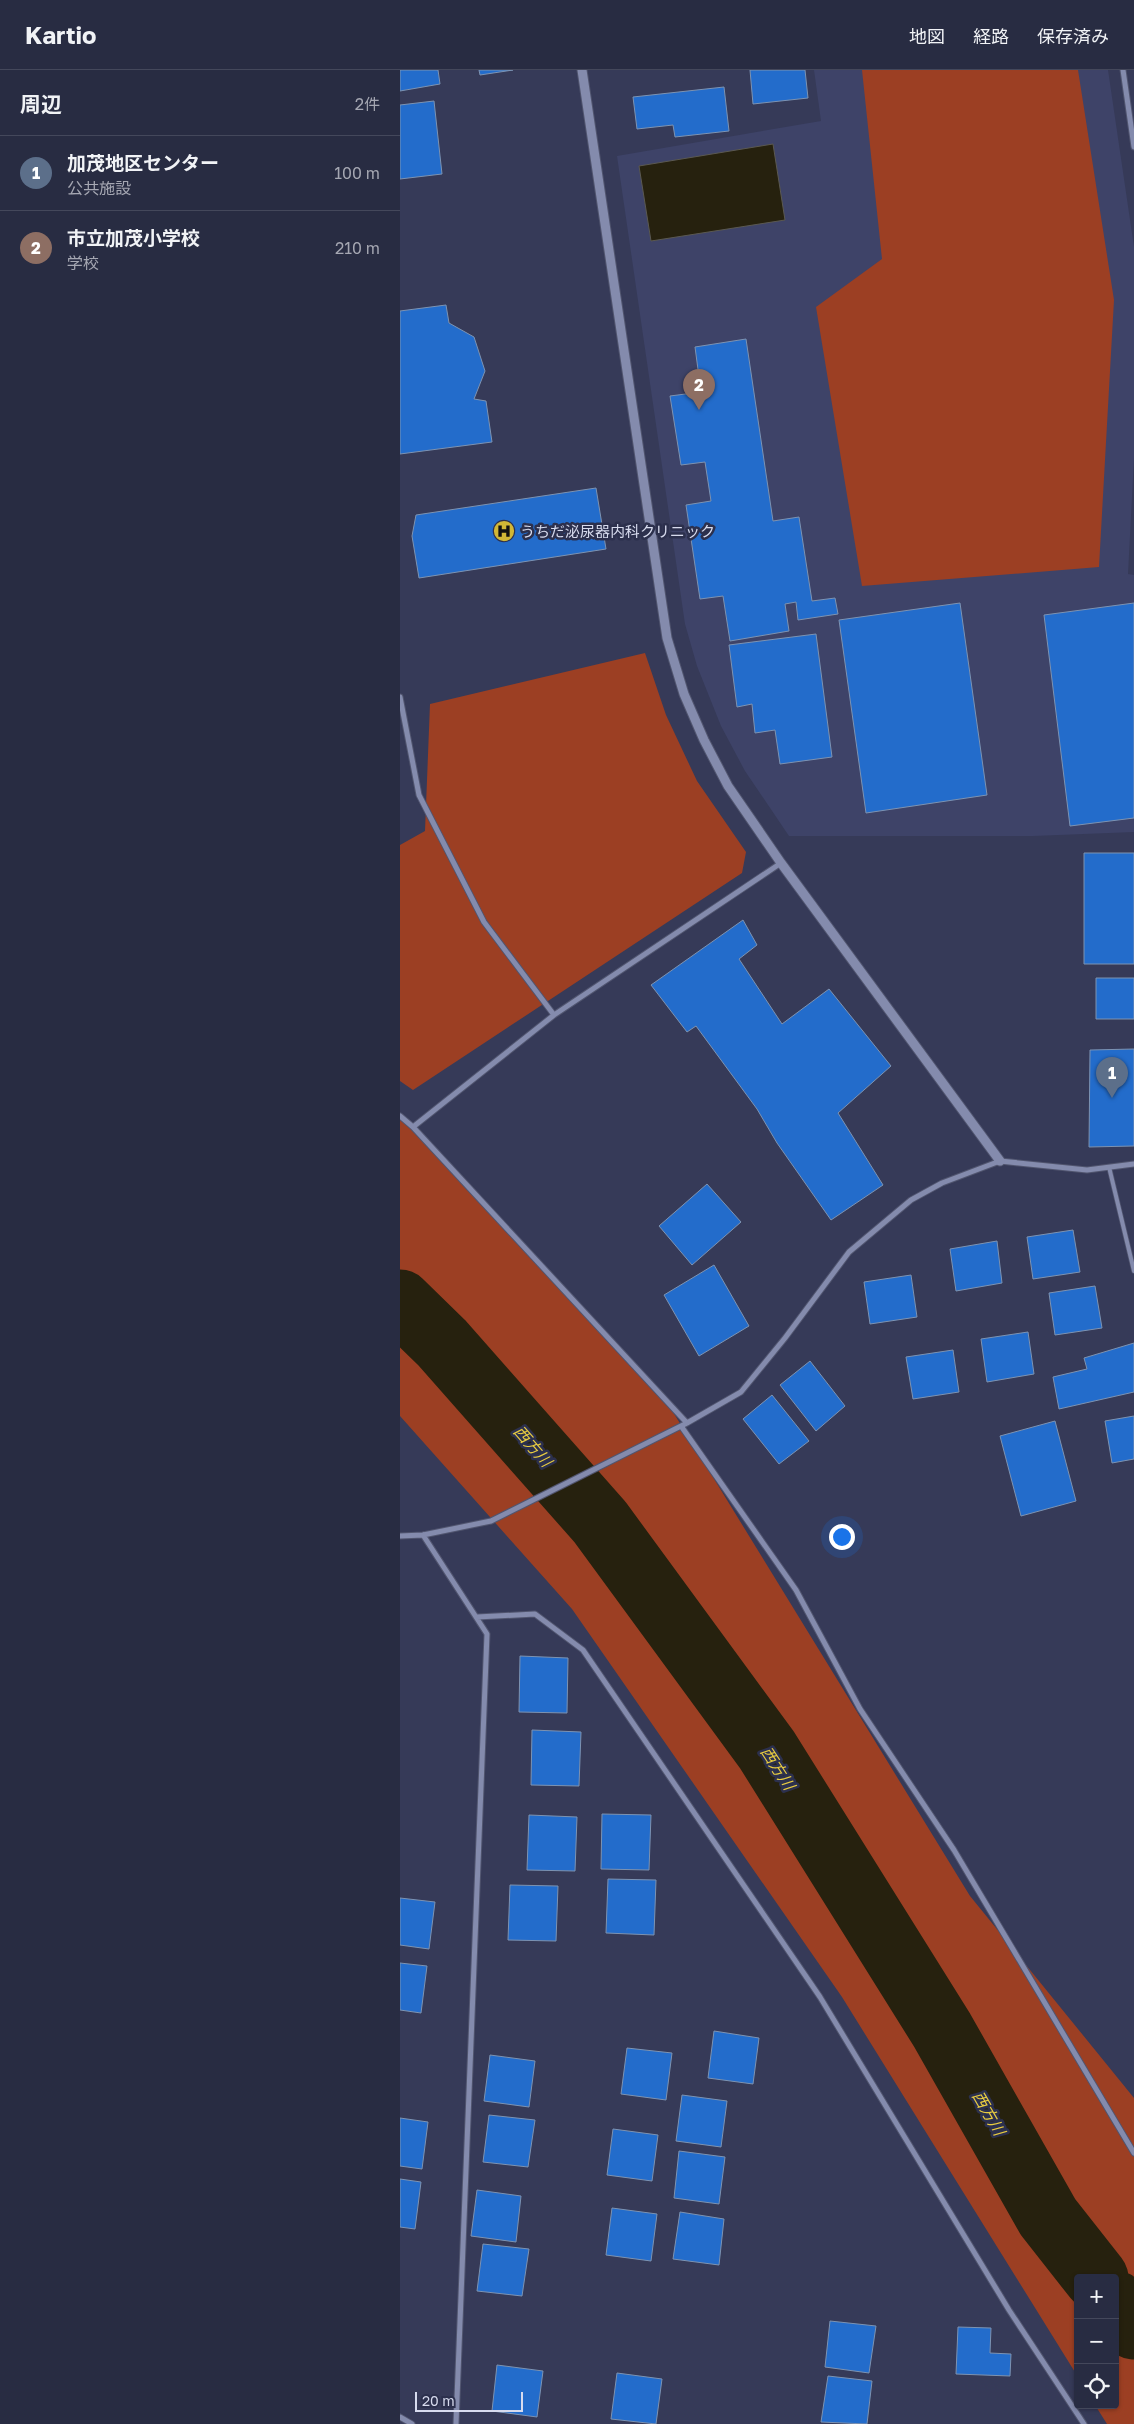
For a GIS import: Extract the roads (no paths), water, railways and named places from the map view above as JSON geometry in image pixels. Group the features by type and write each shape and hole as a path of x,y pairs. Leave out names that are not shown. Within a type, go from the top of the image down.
{"street":[{"path":"582,70 667,638 684,694 704,740 728,786 781,863 1000,1161"},
{"path":"1123,70 1134,147"},
{"path":"400,696 420,795 484,922 554,1015"},
{"path":"413,1127 554,1015 781,863"},
{"path":"400,1116 413,1127 688,1423"},
{"path":"400,1536 423,1535 491,1522 688,1423 741,1392 785,1338 849,1252 911,1200 942,1183 1000,1161 1087,1170 1134,1164"},
{"path":"681,1426 796,1590 860,1709 954,1850 1134,2153"},
{"path":"423,1535 488,1634 456,2424"},
{"path":"477,1617 535,1614 583,1650 820,1997 1009,2310 1084,2424"},
{"path":"400,2417 412,2424"}],"lane":[{"path":"1109,1167 1134,1271"}],"waterway":[{"name":"西方川","path":"400,1302 442,1343 600,1522 767,1750 942,2030 1048,2217 1093,2274"},
{"name":"西方川","path":"1119,2308 1134,2327"}],"place":[{"name":"市立加茂小学校","path":"699,410"},
{"name":"うちだ泌尿器内科クリニック","path":"504,531"},
{"name":"加茂地区センター","path":"1112,1098"}]}
